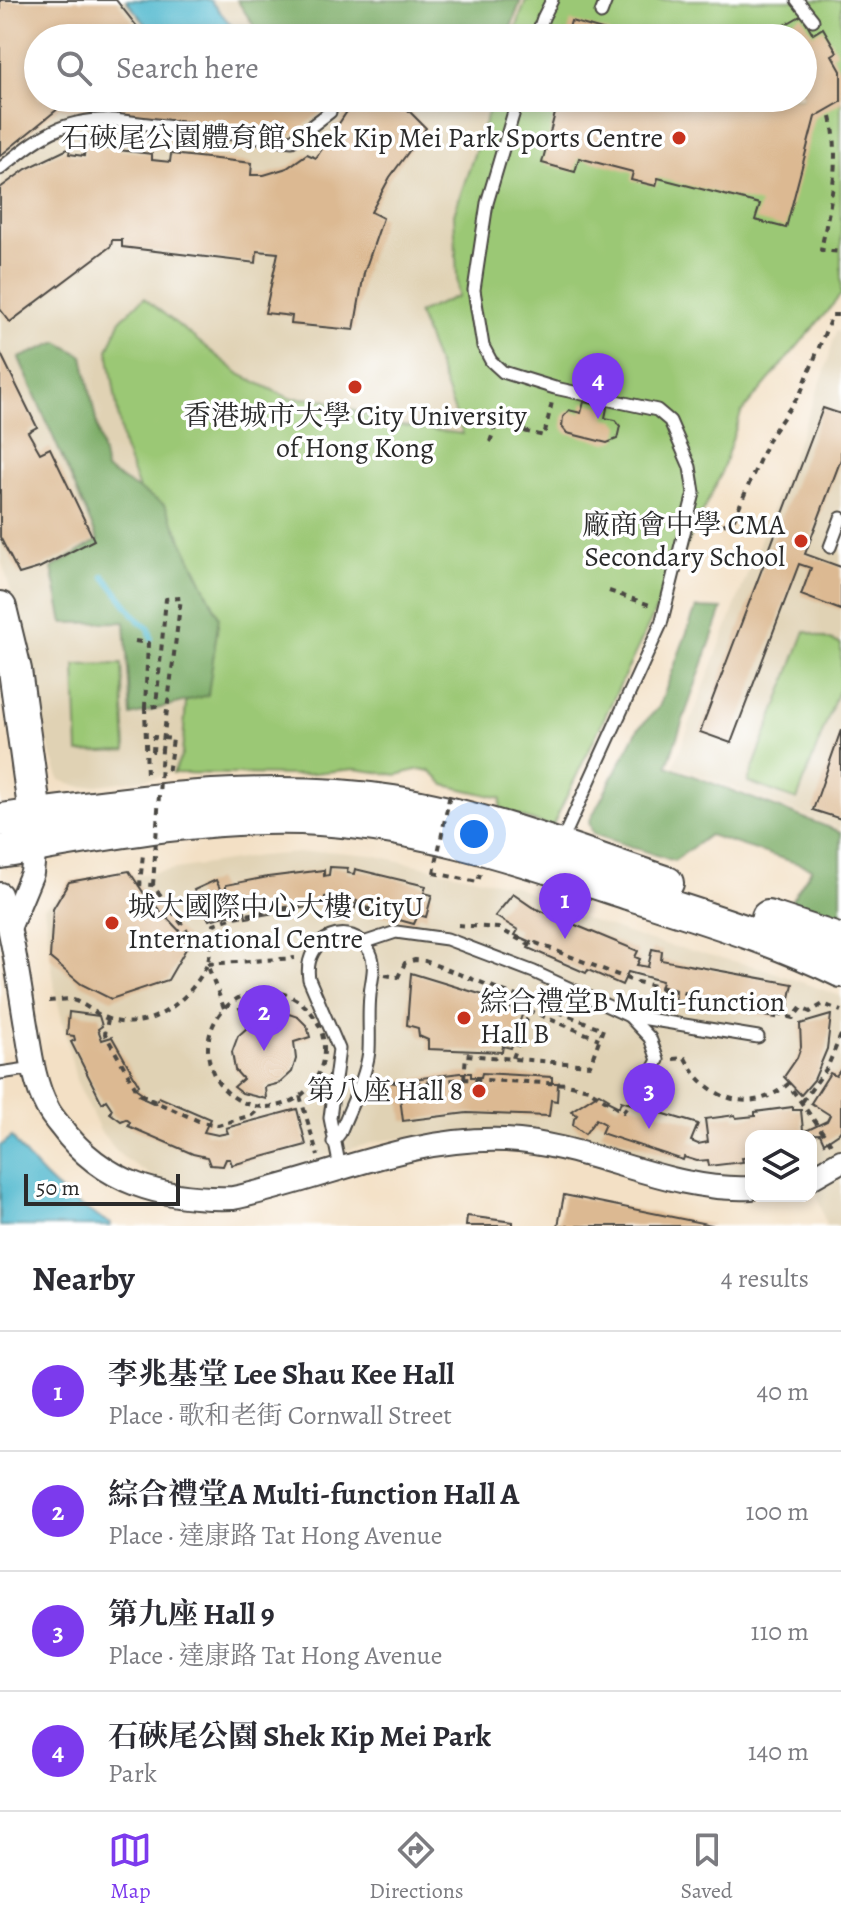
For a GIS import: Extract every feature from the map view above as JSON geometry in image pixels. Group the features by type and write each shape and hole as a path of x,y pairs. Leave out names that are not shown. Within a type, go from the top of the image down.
{"main road":[{"path":"0,608 15,670 35,831"},
{"path":"0,852 35,831 206,797 305,794 380,801 479,822 841,941"},
{"path":"0,820 35,831 254,818 334,820 409,830 486,848 764,937 841,971"}],"street":[{"path":"10,926 32,873 35,831"},
{"path":"0,894 10,926 35,1068 47,1108 90,1160 142,1187 205,1199 233,1198 330,1165 443,1142 509,1140 548,1146 684,1182 745,1188"},
{"path":"817,1175 839,1163"}],"lane":[{"path":"541,24 552,0"},
{"path":"601,13 606,0"},
{"path":"797,0 813,20"},
{"path":"0,169 50,131 93,119 292,141 330,112"},
{"path":"514,112 487,203 474,290 483,346 491,361 503,372 555,388 657,410 670,421 690,467 694,493 661,624 559,847"},
{"path":"830,547 841,518"},
{"path":"363,943 396,932 447,939 534,972 629,1016 758,1037"},
{"path":"330,1165 333,1142 330,1118 339,1049 309,979 309,957 322,940 343,935 363,943 370,952 374,973 369,1002 369,1053 340,1133 333,1142"},
{"path":"629,1016 650,1038 658,1060 648,1079"},
{"path":"0,1073 35,1068"}],"path":[{"path":"831,117 836,157 834,184 821,250 841,252"},
{"path":"801,392 832,315 841,315"},
{"path":"490,442 496,424 544,436 555,388"},
{"path":"609,591 659,607"},
{"path":"49,1001 71,999 108,1019 123,1023 141,1021 168,1011 191,992 207,964 212,937 192,938 153,885 162,750 181,598 166,599 156,706 145,707"},
{"path":"135,641 148,643 145,707 147,781"},
{"path":"162,750 153,751 154,737 173,739 168,777"},
{"path":"450,794 434,873 478,882"},
{"path":"143,851 140,884 153,885"},
{"path":"207,964 309,957"},
{"path":"374,973 398,977 405,963 425,961 603,1029 590,1065 466,1055 464,1079"},
{"path":"207,964 224,1008"},
{"path":"266,990 293,997 314,1014 322,1031 325,1049 322,1067 313,1084 300,1096 282,1105 261,1107 233,1096 213,1074 207,1054 209,1034 217,1015 248,992 266,990"},
{"path":"793,1018 801,1008 810,1012 823,1004 841,1011"},
{"path":"513,1058 530,1011 599,1039"},
{"path":"108,1019 105,1034 140,1095 201,1122 218,1125 252,1115 261,1107"},
{"path":"802,1103 827,1068 841,1035"},
{"path":"658,1060 685,1058 692,1071 723,1098 742,1101 758,1099 788,1084 839,1163"},
{"path":"406,1084 464,1079 567,1084 588,1089 623,1112 648,1079"},
{"path":"300,1096 330,1165"}],"shaded area":[{"name":"香港城市大學 City University of Hong Kong","path":"0,0 526,0 518,24 24,24 24,112 488,112 454,214 458,296 418,314 464,435 395,425 321,399 289,398 241,375 144,299 123,446 177,592 195,623 182,755 173,773 82,787 60,780 47,743 27,641 0,557"},
{"name":"廠商會中學 CMA Secondary School","path":"836,331 841,332 841,829 674,765 825,371"},
{"path":"327,851 372,855 514,886 576,915 647,940 762,968 841,996 841,1226 826,1226 817,1194 817,1130 745,1130 745,1175 710,1176 462,1131 380,1141 310,1160 263,1177 208,1188 167,1186 121,1156 100,1131 76,1080 55,990 44,907 75,885 258,856"}],"green space":[{"path":"237,0 521,0 512,24 253,24"},
{"path":"526,0 841,0 841,295 741,413 720,476 552,827 500,810 501,798 445,785 430,771 420,769 397,775 355,769 295,775 173,773 182,755 187,690 177,592 123,446 108,350 121,319 144,298 241,375 289,398 321,399 395,425 463,434 418,313 458,296 454,214 488,112 817,112 817,24 518,24"},
{"path":"58,342 83,356 106,470 165,505 219,617 208,695 131,716 125,622 63,623 52,568 98,540 19,358"},
{"path":"696,608 722,609 667,766 841,832 841,917 791,901 812,868 709,835 674,861 593,834 589,822 638,729 659,707"},
{"path":"805,631 841,644 841,683 797,800 748,782"},
{"path":"122,664 126,751 78,753 75,665"}],"water":[{"path":"126,0 210,0 230,24 146,24"},
{"path":"12,1137 33,1165 56,1187 111,1226 0,1226 0,1146"}],"building":[{"path":"0,0 116,0 135,24 24,24 24,112 54,112 0,156"},
{"name":"石硤尾公園體育館 Shek Kip Mei Park Sports Centre","path":"802,15 807,24 786,24"},
{"name":"石硤尾公園體育館 Shek Kip Mei Park Sports Centre","path":"823,28 837,52 832,55 841,71 841,102 815,117 786,228 755,220 760,204 658,178 656,186 631,180 633,172 579,158 575,172 542,163 555,112 817,112 817,32"},
{"path":"90,112 322,112 288,138"},
{"path":"347,112 410,112 426,128 390,177 371,212 383,218 364,273 354,330 291,324 292,316 265,313 278,253 257,251 256,263 122,247 122,240 112,240 111,246 10,322 0,309 0,188 26,169 70,148 69,154 84,156 85,146 152,154 152,160 170,162 171,154 252,163 251,175 264,175 287,168 307,154 316,158"},
{"path":"0,352 37,427 28,432 40,453 50,448 94,540 39,568 19,574 0,537"},
{"path":"584,402 607,408 605,418 615,420 620,426 617,439 607,443 567,433 562,427 563,417 569,410 581,413"},
{"path":"823,408 841,414 841,459 805,554 841,567 841,610 801,595 811,568 799,564 731,743 700,732"},
{"path":"841,730 841,819 813,810"},
{"path":"330,867 348,868 347,873 354,874 355,869 426,886 424,893 432,895 426,917 418,915 414,924 355,908 357,901 335,896 325,897 325,904 246,918 245,911 209,920 194,890 216,880 221,891 226,889 226,885 268,877 324,870 324,876 329,875"},
{"name":"城大國際中心大樓 CityU International Centre","path":"129,871 145,895 190,942 168,980 111,999 81,984 50,958 53,909 69,882"},
{"path":"513,894 532,907 638,951 635,957 640,959 637,965 648,967 652,949 662,951 661,960 793,984 787,1012 777,1011 776,1018 675,1000 676,993 660,990 662,981 628,972 622,985 588,970 586,973 528,948 531,942 515,935 518,930 495,916"},
{"name":"綜合禮堂B Multi-function Hall B","path":"411,973 506,1002 506,1007 523,1012 511,1048 503,1046 502,1052 428,1049 428,1040 419,1036 418,1028 407,1025"},
{"path":"271,1003 271,1008 298,1017 307,1026 310,1037 294,1042 296,1059 292,1072 280,1083 265,1087 266,1099 242,1093 234,1087 243,1079 235,1070 232,1052 238,1036 248,1027 239,1008"},
{"path":"69,1012 99,1016 102,1026 98,1029 102,1040 112,1037 139,1085 135,1088 145,1095 144,1099 155,1104 159,1097 210,1119 204,1132 218,1135 228,1133 226,1128 297,1109 306,1145 232,1165 230,1159 226,1159 223,1166 210,1165 207,1157 128,1126 130,1122 126,1119 121,1121 110,1113 112,1109 106,1100 102,1103 71,1042 75,1040 74,1036 67,1035"},
{"path":"831,1015 827,1049 814,1080 801,1095 784,1077 801,1047 800,1024"},
{"path":"841,1069 841,1130 824,1143 817,1130 808,1130 827,1121 830,1115 811,1103 830,1073 836,1076"},
{"name":"第八座 Hall 8","path":"471,1073 471,1077 481,1077 482,1073 552,1077 552,1083 558,1083 557,1101 551,1100 549,1116 467,1113 403,1121 398,1081"},
{"path":"599,1093 619,1107 621,1101 698,1124 691,1141 698,1144 708,1142 705,1119 755,1116 755,1112 793,1107 793,1110 801,1110 803,1130 745,1130 743,1162 709,1166 708,1160 684,1157 683,1160 601,1133 605,1124 596,1119 585,1134 573,1125 577,1115 571,1111"},
{"path":"564,1195 712,1225 712,1226 558,1226"},
{"path":"467,1216 513,1222 513,1226 466,1226"}],"waterway":[{"path":"104,576 140,622 149,628 151,638"}],"place":[{"name":"石硤尾公園體育館 Shek Kip Mei Park Sports Centre","path":"679,138"},
{"name":"香港城市大學 City University of Hong Kong","path":"355,387"},
{"name":"石硤尾公園 Shek Kip Mei Park","path":"598,419"},
{"name":"廠商會中學 CMA Secondary School","path":"801,541"},
{"name":"城大國際中心大樓 CityU International Centre","path":"112,923"},
{"name":"李兆基堂 Lee Shau Kee Hall","path":"565,939"},
{"name":"綜合禮堂B Multi-function Hall B","path":"464,1018"},
{"name":"綜合禮堂A Multi-function Hall A","path":"264,1051"},
{"name":"第八座 Hall 8","path":"479,1091"},
{"name":"第九座 Hall 9","path":"649,1129"}]}
